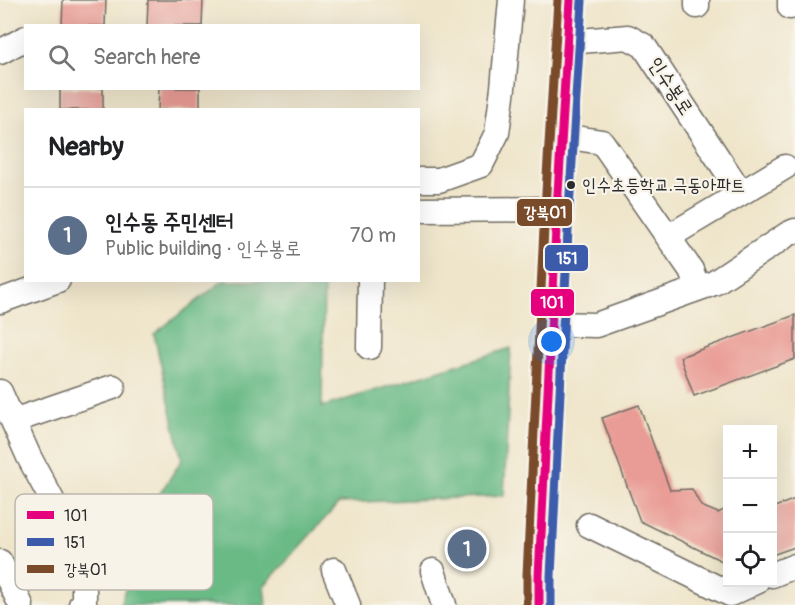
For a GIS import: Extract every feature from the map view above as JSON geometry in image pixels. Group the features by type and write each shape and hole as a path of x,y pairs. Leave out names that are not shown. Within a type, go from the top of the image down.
{"main road":[{"path":"539,605 557,208 570,0"}],"street":[{"path":"420,180 439,180 481,165 497,133 511,0"},
{"name":"인수봉로","path":"568,42 628,37 645,45 741,193"},
{"path":"0,52 24,39"},
{"path":"562,136 602,142 691,270 698,288"},
{"path":"668,237 785,166"},
{"path":"420,210 557,208"},
{"path":"552,324 596,325 714,283 795,231"},
{"path":"0,301 52,282"},
{"path":"369,347 370,282"},
{"path":"13,421 113,387"},
{"path":"0,392 49,494"},
{"path":"589,525 730,594 745,587"},
{"path":"0,562 21,605"},
{"path":"777,573 795,566"},
{"path":"334,570 348,605"},
{"path":"433,571 444,605"},
{"path":"81,605 84,602 84,590"}],"green space":[{"path":"222,282 324,282 322,407 511,348 504,496 339,503 264,586 266,605 121,605 125,590 213,590 213,494 160,494 182,460 154,334"}],"building":[{"path":"63,0 106,0 105,24 62,24"},
{"path":"148,0 203,0 202,24 147,24"},
{"path":"60,90 103,90 103,108 60,108"},
{"path":"159,90 200,90 200,108 158,108"},
{"path":"795,315 795,359 694,396 680,357"},
{"path":"639,405 670,490 692,489 701,506 718,513 723,510 723,562 640,521 602,418"},
{"path":"795,499 795,547 777,553 777,533 777,506"}],"transit line":[{"name":"강북01","path":"527,605 545,208 558,0"},
{"name":"101","path":"539,605 557,209 570,0"},
{"name":"151","path":"551,605 569,210 582,1"}],"place":[{"name":"인수초등학교.극동아파트","path":"571,185"},
{"name":"인수동 주민센터","path":"467,549"}]}
